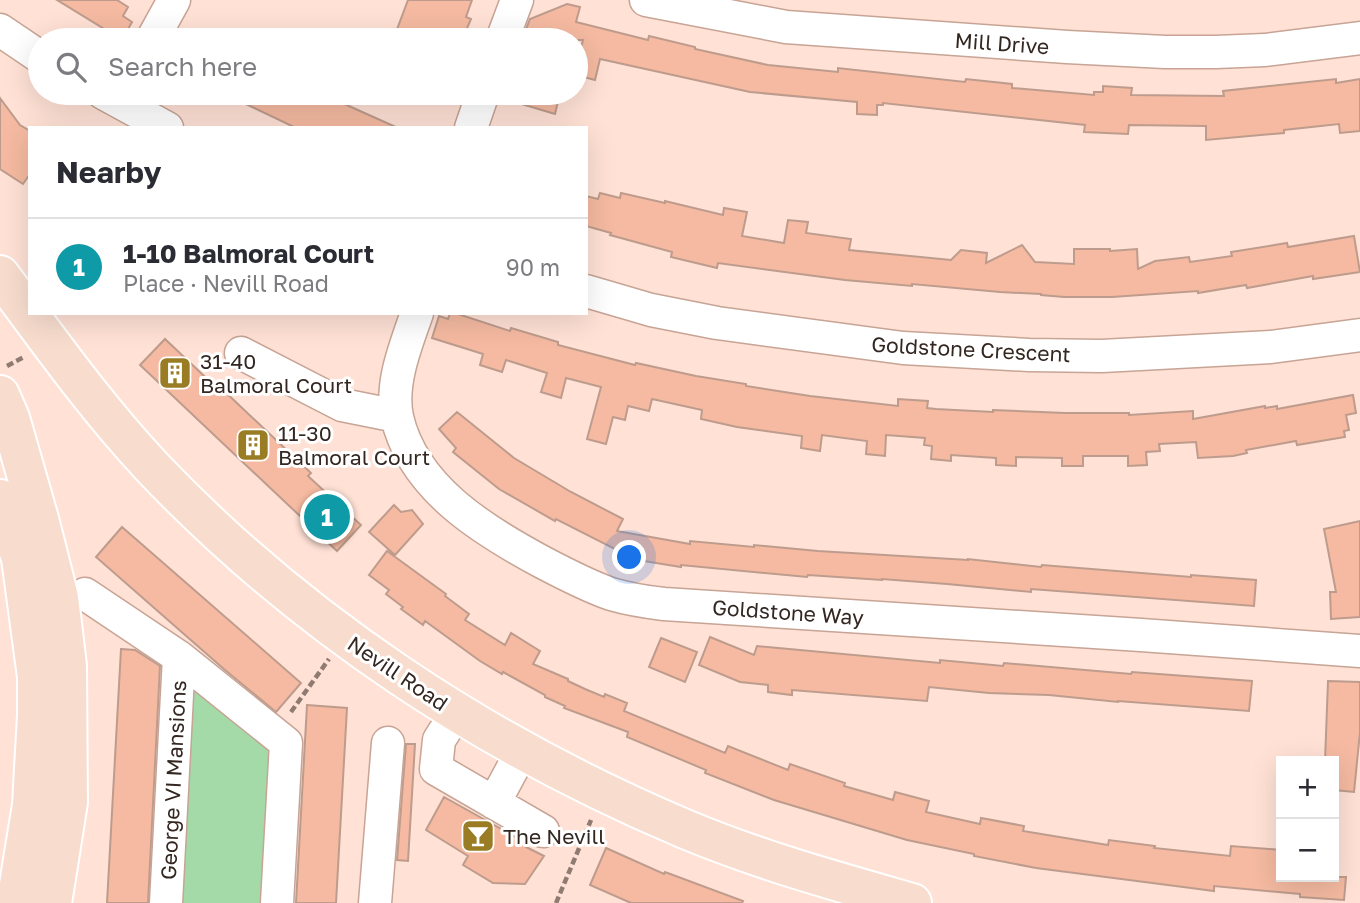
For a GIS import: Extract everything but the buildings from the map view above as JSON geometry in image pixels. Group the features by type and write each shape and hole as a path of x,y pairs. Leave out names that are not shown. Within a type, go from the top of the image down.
{"main road":[{"name":"Nevill Road","path":"0,275 28,314"},
{"name":"Nevill Road","path":"29,315 98,406 151,466 206,521 287,592 344,637 457,712 522,751 604,792 685,829 763,859 912,903"},
{"path":"6,379 10,418 59,598 67,666 32,805 16,903"},
{"path":"0,499 21,558 37,677 53,715 68,802 52,903"}],"street":[{"path":"159,28 174,0"},
{"path":"506,28 517,0"},
{"name":"Mill Drive","path":"646,0 786,27 1079,48 1216,52 1265,50 1360,38"},
{"path":"0,30 28,49"},
{"path":"131,105 164,126"},
{"path":"472,126 479,105"},
{"name":"Goldstone Crescent","path":"588,292 650,310 717,323 917,349 1029,355 1114,355 1270,347 1360,335"},
{"name":"Goldstone Way","path":"416,315 397,383 396,400 397,416 412,456 432,482 481,526 510,545 565,574 610,593 664,604 1360,651"},
{"path":"240,353 342,405 397,416"},
{"name":"George VI Mansions","path":"85,594 179,657 286,743"},
{"name":"George VI Mansions","path":"166,903 179,657"},
{"path":"457,712 439,740 436,769 543,831"},
{"path":"278,903 286,743"},
{"path":"374,903 388,743"},
{"path":"494,803 522,751"}],"path":[{"path":"6,379 22,359"},
{"path":"286,743 287,718 344,637"},
{"path":"555,903 604,792"}],"green space":[{"path":"192,686 270,744 269,903 172,903"}],"place":[{"name":"31-40 Balmoral Court","path":"175,373"},
{"name":"11-30 Balmoral Court","path":"253,445"},
{"name":"1-10 Balmoral Court","path":"327,517"},
{"name":"The Nevill","path":"478,836"}]}
